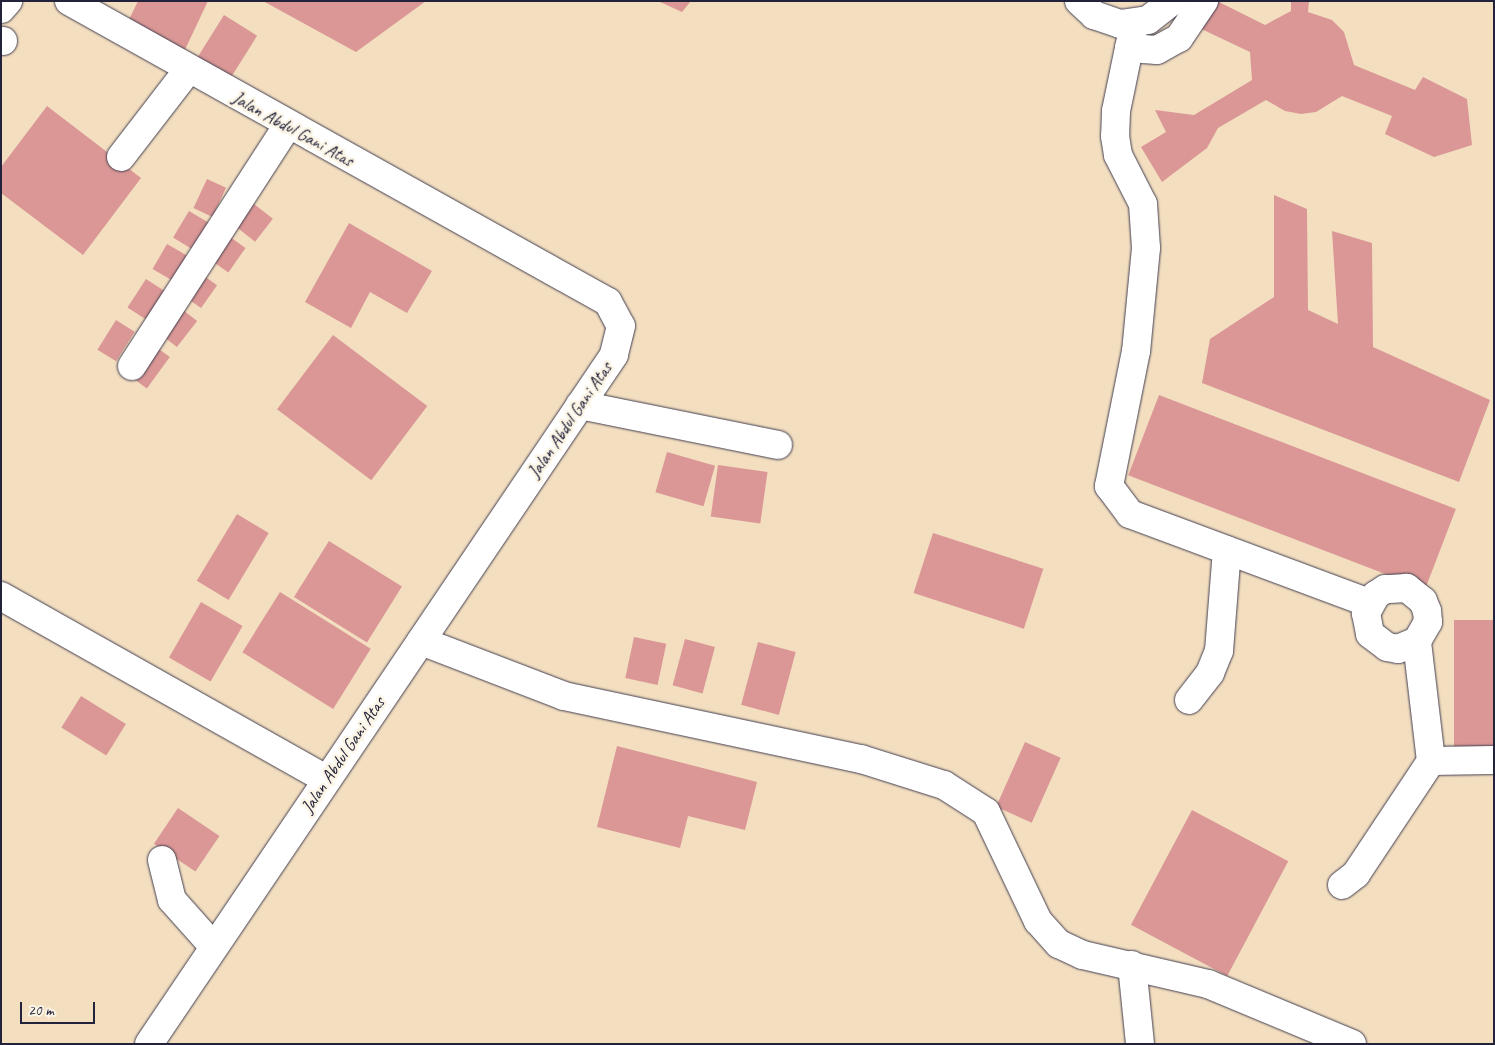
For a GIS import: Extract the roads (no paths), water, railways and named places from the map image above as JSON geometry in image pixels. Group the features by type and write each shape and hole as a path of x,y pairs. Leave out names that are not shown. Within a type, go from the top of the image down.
{"street":[{"path":"1,9 8,1"},
{"name":"Jalan Abdul Gani Atas","path":"69,1 286,126 608,302 621,326 619,340 580,405 148,1044"},
{"path":"1079,1 1107,21 1157,50 1180,38 1204,1"},
{"path":"1172,1 1132,36 1116,111 1118,155 1143,204 1146,248 1136,350 1110,486 1130,514 1369,603"},
{"path":"121,157 188,70"},
{"path":"132,366 286,126"},
{"path":"580,405 778,445"},
{"path":"1190,700 1210,673 1219,651 1227,550"},
{"path":"1342,885 1356,874 1431,761 1417,641 1428,622 1428,611 1416,593 1407,588 1385,589 1369,603 1366,624 1378,642 1398,649 1417,641"},
{"path":"1,596 326,779"},
{"path":"420,641 564,696 861,760 962,794 976,801 993,823 1048,934 1083,955 1132,965 1240,995 1352,1044"},
{"path":"1431,761 1494,760"},
{"path":"162,860 172,900 214,946"},
{"path":"1132,965 1140,1044"}]}
